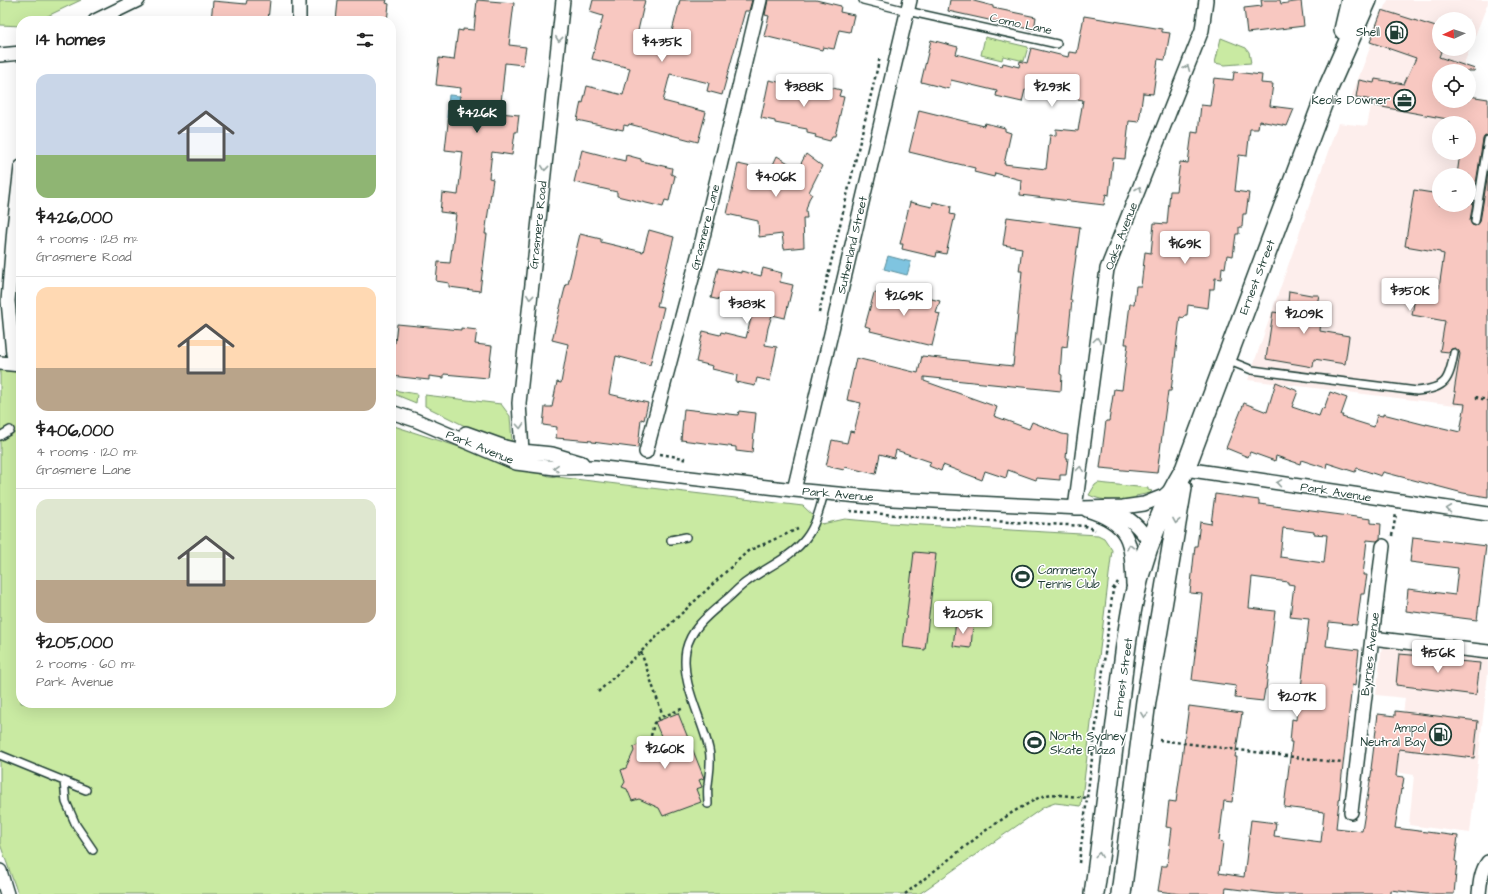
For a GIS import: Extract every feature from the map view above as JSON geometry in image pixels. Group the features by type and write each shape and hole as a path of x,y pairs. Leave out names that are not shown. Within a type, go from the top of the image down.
{"main road":[{"name":"Ernest Street","path":"1329,86 1351,0"},
{"name":"Ernest Street","path":"1094,894 1133,600 1141,569 1157,525 1175,486 1185,469 1329,86 1367,0"},
{"name":"Ernest Street","path":"1121,894 1150,677 1185,469"},
{"path":"1150,544 1155,560 1150,677"}],"street":[{"path":"105,16 138,0"},
{"path":"298,0 299,16"},
{"name":"Grasmere Road","path":"522,451 519,403 563,0"},
{"name":"Grasmere Lane","path":"646,452 700,248 760,0"},
{"name":"Oaks Avenue","path":"1079,508 1107,269 1202,30 1206,0"},
{"name":"Sutherland Street","path":"794,490 909,6"},
{"path":"0,55 16,53"},
{"path":"11,354 8,300 16,211"},
{"path":"0,363 16,365"},
{"name":"Park Avenue","path":"396,412 414,414 505,447 522,451 552,454 595,467"},
{"name":"Park Avenue","path":"396,413 516,463 556,468 595,467 794,490 892,499 1079,508 1123,507 1144,504 1164,496 1175,486"},
{"name":"Park Avenue","path":"1185,469 1488,514"},
{"name":"Park Avenue","path":"1079,508 1102,515 1119,526 1127,537 1131,551 1133,600"},
{"name":"Park Avenue","path":"1099,508 1114,510 1127,518 1142,532 1150,544"},
{"name":"Byrnes Avenue","path":"1351,812 1383,546"},
{"path":"1372,638 1488,652"},
{"path":"1479,894 1481,877 1484,867 1488,862"},
{"path":"0,871 7,894"}],"lane":[{"name":"Como Lane","path":"863,0 909,6 1058,44"},
{"path":"1475,221 1488,140"},
{"path":"1226,360 1252,370 1417,391 1440,386 1445,381 1451,367 1454,353"},
{"path":"0,436 10,430"},
{"path":"708,804 710,771 709,748 686,679 685,665 687,649 692,635 702,621 746,582 796,549 807,537 815,522 824,493"},
{"path":"671,540 686,537"},
{"path":"0,755 86,790"},
{"path":"64,781 66,802 76,825 93,850"}],"path":[{"path":"819,316 880,55"},
{"path":"1477,396 1477,398 1488,400"},
{"path":"646,452 684,458"},
{"path":"1383,546 1391,542 1398,501"},
{"path":"598,692 748,551 815,522"},
{"path":"1091,530 1101,531"},
{"path":"1080,867 1079,862 1113,589 1118,581"},
{"path":"640,652 663,716"},
{"path":"651,736 654,723 663,716 695,703"},
{"path":"1142,738 1357,765"},
{"path":"905,894 985,831 1013,812 1040,797 1051,794 1060,794 1093,798"}],"shaded area":[{"path":"1388,0 1488,0 1476,33 1476,12 1432,12 1432,56 1467,56 1464,64 1432,64 1432,108 1476,108 1476,97 1488,98 1488,409 1248,380 1338,123 1367,126 1371,106 1351,98"},
{"name":"Ampol Neutral Bay","path":"1382,646 1488,659 1488,673 1470,833 1409,825 1414,775 1396,772 1405,698 1376,695"}],"green space":[{"path":"0,0 81,0 47,16 16,16 16,26 0,25"},
{"path":"985,37 1028,47 1024,61 1003,56 1002,60 981,55"},
{"path":"1221,38 1246,48 1249,52 1251,63 1225,65 1215,63"},
{"path":"0,370 16,372 16,708 396,708 396,427 549,476 803,506 822,524 845,519 889,523 1098,535 1104,538 1112,550 1081,806 1055,803 1044,807 919,894 18,894 0,844"},
{"path":"396,390 417,394 416,403 396,395"},
{"path":"425,395 501,404 510,416 512,442 491,439 425,406"},
{"path":"1098,483 1148,488 1148,490 1152,491 1150,493 1136,496 1136,500 1106,500 1089,495"}],"water":[{"path":"449,95 460,96 458,118 447,117"},
{"path":"888,256 911,262 907,275 884,269"}],"building":[{"path":"247,0 270,0 268,16 212,16 213,1 246,4"},
{"path":"338,0 387,0 386,3 389,4 388,16 336,16"},
{"path":"477,0 514,3 509,45 526,47 523,65 505,63 500,113 519,115 512,155 492,152 489,178 493,179 485,234 487,234 480,291 449,287 449,283 436,281 438,262 450,263 456,214 440,212 442,193 458,195 463,152 445,150 449,114 458,116 461,88 436,85 439,58 454,60 458,30 474,30"},
{"path":"593,0 645,0 637,35 669,43 680,0 752,0 749,11 745,11 722,95 707,91 709,83 670,74 663,101 706,112 698,142 629,124 628,126 624,125 623,130 577,120 581,102 583,103 587,86 623,95 630,68 592,59 603,16 590,12"},
{"path":"768,0 816,0 841,6 840,12 854,15 850,32 839,30 834,49 823,47 822,50 764,36 769,16 765,15"},
{"path":"950,0 970,0 993,6 993,8 1036,17 1034,30 948,11"},
{"path":"1261,0 1280,0 1281,4 1301,1 1304,26 1247,33 1244,8 1262,6"},
{"path":"1382,10 1432,26 1432,56 1439,56 1460,64 1432,64 1432,108 1476,108 1476,97 1488,99 1488,135 1483,139 1476,183 1476,168 1458,168 1459,160 1476,160 1476,116 1432,116 1371,105 1372,100 1356,97 1359,80 1374,83 1375,79 1404,84 1416,58 1370,42"},
{"path":"1084,16 1162,29 1162,32 1170,33 1165,60 1158,59 1153,94 1143,93 1139,122 1129,121 1125,159 1113,158 1109,195 1106,194 1104,205 1020,195 1021,180 995,173 994,177 974,172 975,168 909,152 919,110 984,126 985,123 1005,128 1005,131 1011,133 1004,164 1046,169 1050,135 1056,136 1056,129 1078,131 1083,100 1025,90 1022,102 996,96 997,91 951,80 949,89 921,82 931,40 958,47 956,54 1002,66 1003,63 1019,67 1020,61 1027,63 1031,48 1068,57 1069,52 1077,53"},
{"path":"1234,72 1262,75 1261,83 1273,84 1270,106 1294,109 1287,126 1259,121 1258,129 1250,129 1247,156 1239,155 1235,191 1249,193 1246,214 1243,214 1242,227 1239,227 1239,234 1236,234 1233,256 1227,255 1225,268 1222,267 1221,279 1215,278 1214,289 1210,289 1208,308 1188,305 1187,315 1185,315 1184,318 1180,317 1171,391 1168,391 1157,473 1100,468 1106,421 1109,421 1114,389 1122,390 1128,344 1125,344 1130,304 1134,304 1136,286 1141,286 1145,252 1151,253 1154,223 1167,224 1170,191 1176,191 1180,162 1188,163 1192,132 1198,133 1201,105 1210,106 1214,78 1233,80"},
{"path":"769,80 816,90 817,88 828,90 829,87 841,90 839,96 844,97 835,136 832,136 830,141 807,133 807,129 775,123 775,121 761,118"},
{"path":"582,150 625,161 626,155 641,159 641,161 672,168 671,174 675,176 669,201 665,200 663,207 617,196 617,192 574,182"},
{"path":"806,154 822,166 809,192 812,194 806,210 807,218 803,218 804,247 784,249 782,234 759,237 758,221 727,214 738,164 770,171 777,156 798,169"},
{"path":"1488,172 1488,497 1463,493 1383,472 1381,476 1357,468 1355,472 1327,463 1326,468 1301,460 1300,464 1276,456 1275,461 1250,452 1248,457 1226,448 1244,403 1267,412 1276,382 1298,391 1292,407 1319,416 1322,408 1324,409 1330,392 1347,398 1341,415 1343,415 1342,417 1374,427 1377,415 1383,416 1383,414 1460,432 1465,404 1454,403 1456,392 1454,392 1460,354 1459,351 1455,348 1451,349 1449,352 1440,351 1445,321 1412,315 1417,285 1439,288 1444,254 1405,246 1414,190 1432,193 1432,212 1471,212 1470,221 1472,225 1475,226 1480,222"},
{"path":"910,202 932,207 933,202 951,206 950,214 955,215 946,254 937,252 936,257 902,249 903,244 900,244"},
{"path":"1007,217 1080,227 1070,300 1072,300 1067,347 1062,346 1060,374 1062,375 1061,391 924,377 924,381 997,407 994,416 1029,429 1032,422 1068,435 1066,475 1060,475 1060,480 1037,478 1036,480 1008,470 1006,478 985,471 982,480 943,465 941,471 929,466 931,462 896,450 894,458 880,454 876,474 845,467 844,470 826,466 832,440 847,443 850,431 854,432 861,403 847,400 856,358 918,373 922,356 1013,366 1022,271 1019,271 1022,248 1003,245"},
{"path":"649,230 674,237 657,306 664,307 650,365 616,356 609,394 648,403 644,420 641,419 638,448 592,441 556,438 557,427 543,425 545,407 552,407 557,382 561,383 568,344 552,340 580,234 601,239 601,242 643,252"},
{"path":"718,268 741,273 741,271 761,276 763,268 782,273 780,282 793,285 785,318 772,315 768,328 765,345 777,347 770,381 757,378 755,386 736,382 737,375 712,369 713,366 696,362 703,331 720,335 721,332 746,338 753,310 733,306 733,303 711,298"},
{"path":"881,289 940,301 936,313 940,314 932,346 870,331 871,328 865,326 874,293 880,294"},
{"path":"1289,291 1319,295 1316,319 1321,320 1320,331 1349,336 1345,364 1314,359 1313,367 1266,359 1273,312 1287,314"},
{"path":"397,324 477,330 475,344 492,346 488,378 444,374 444,378 429,376 429,380 396,377"},
{"path":"684,409 738,415 739,411 756,413 752,453 736,451 736,447 681,440"},
{"path":"1215,494 1259,500 1259,504 1371,519 1371,523 1381,524 1380,539 1377,541 1367,540 1363,575 1367,575 1364,594 1361,594 1357,625 1329,622 1326,646 1359,650 1355,686 1352,685 1336,828 1362,831 1372,769 1378,714 1395,716 1395,711 1478,721 1474,758 1399,749 1396,776 1404,777 1395,828 1458,836 1455,861 1457,862 1454,894 1426,894 1390,890 1390,894 1276,894 1226,888 1225,894 1180,894 1158,891 1162,866 1167,866 1172,828 1166,827 1169,801 1176,802 1189,706 1242,713 1235,757 1237,757 1232,802 1224,801 1219,841 1223,842 1219,873 1244,877 1251,820 1276,823 1274,836 1321,842 1324,812 1284,807 1292,742 1290,742 1292,719 1296,720 1298,697 1300,697 1309,619 1290,617 1294,585 1288,584 1288,582 1252,577 1249,608 1275,611 1266,689 1263,701 1235,698 1236,686 1192,680 1202,594 1190,593 1195,546 1197,546 1200,522 1211,524","holes":["1283,528 1314,532 1314,534 1327,535 1324,563 1280,557"]},
{"path":"1413,537 1486,546 1477,620 1406,611 1408,589 1455,595 1458,568 1410,562"},
{"path":"914,552 936,554 925,650 903,647"},
{"path":"956,621 973,623 971,648 953,646"},
{"path":"1399,654 1424,656 1425,654 1435,655 1446,660 1480,663 1476,695 1396,685"},
{"path":"678,713 704,778 699,780 702,787 696,789 701,802 663,816 659,808 639,799 632,801 627,789 622,787 625,782 621,770 626,768 634,751 633,747 661,736 655,722"}],"place":[{"name":"Shell","path":"1396,32"},
{"name":"Keolis Downer","path":"1405,100"},
{"name":"Cammeray Tennis Club","path":"1022,577"},
{"name":"Ampol Neutral Bay","path":"1441,735"},
{"name":"North Sydney Skate Plaza","path":"1035,743"}]}
